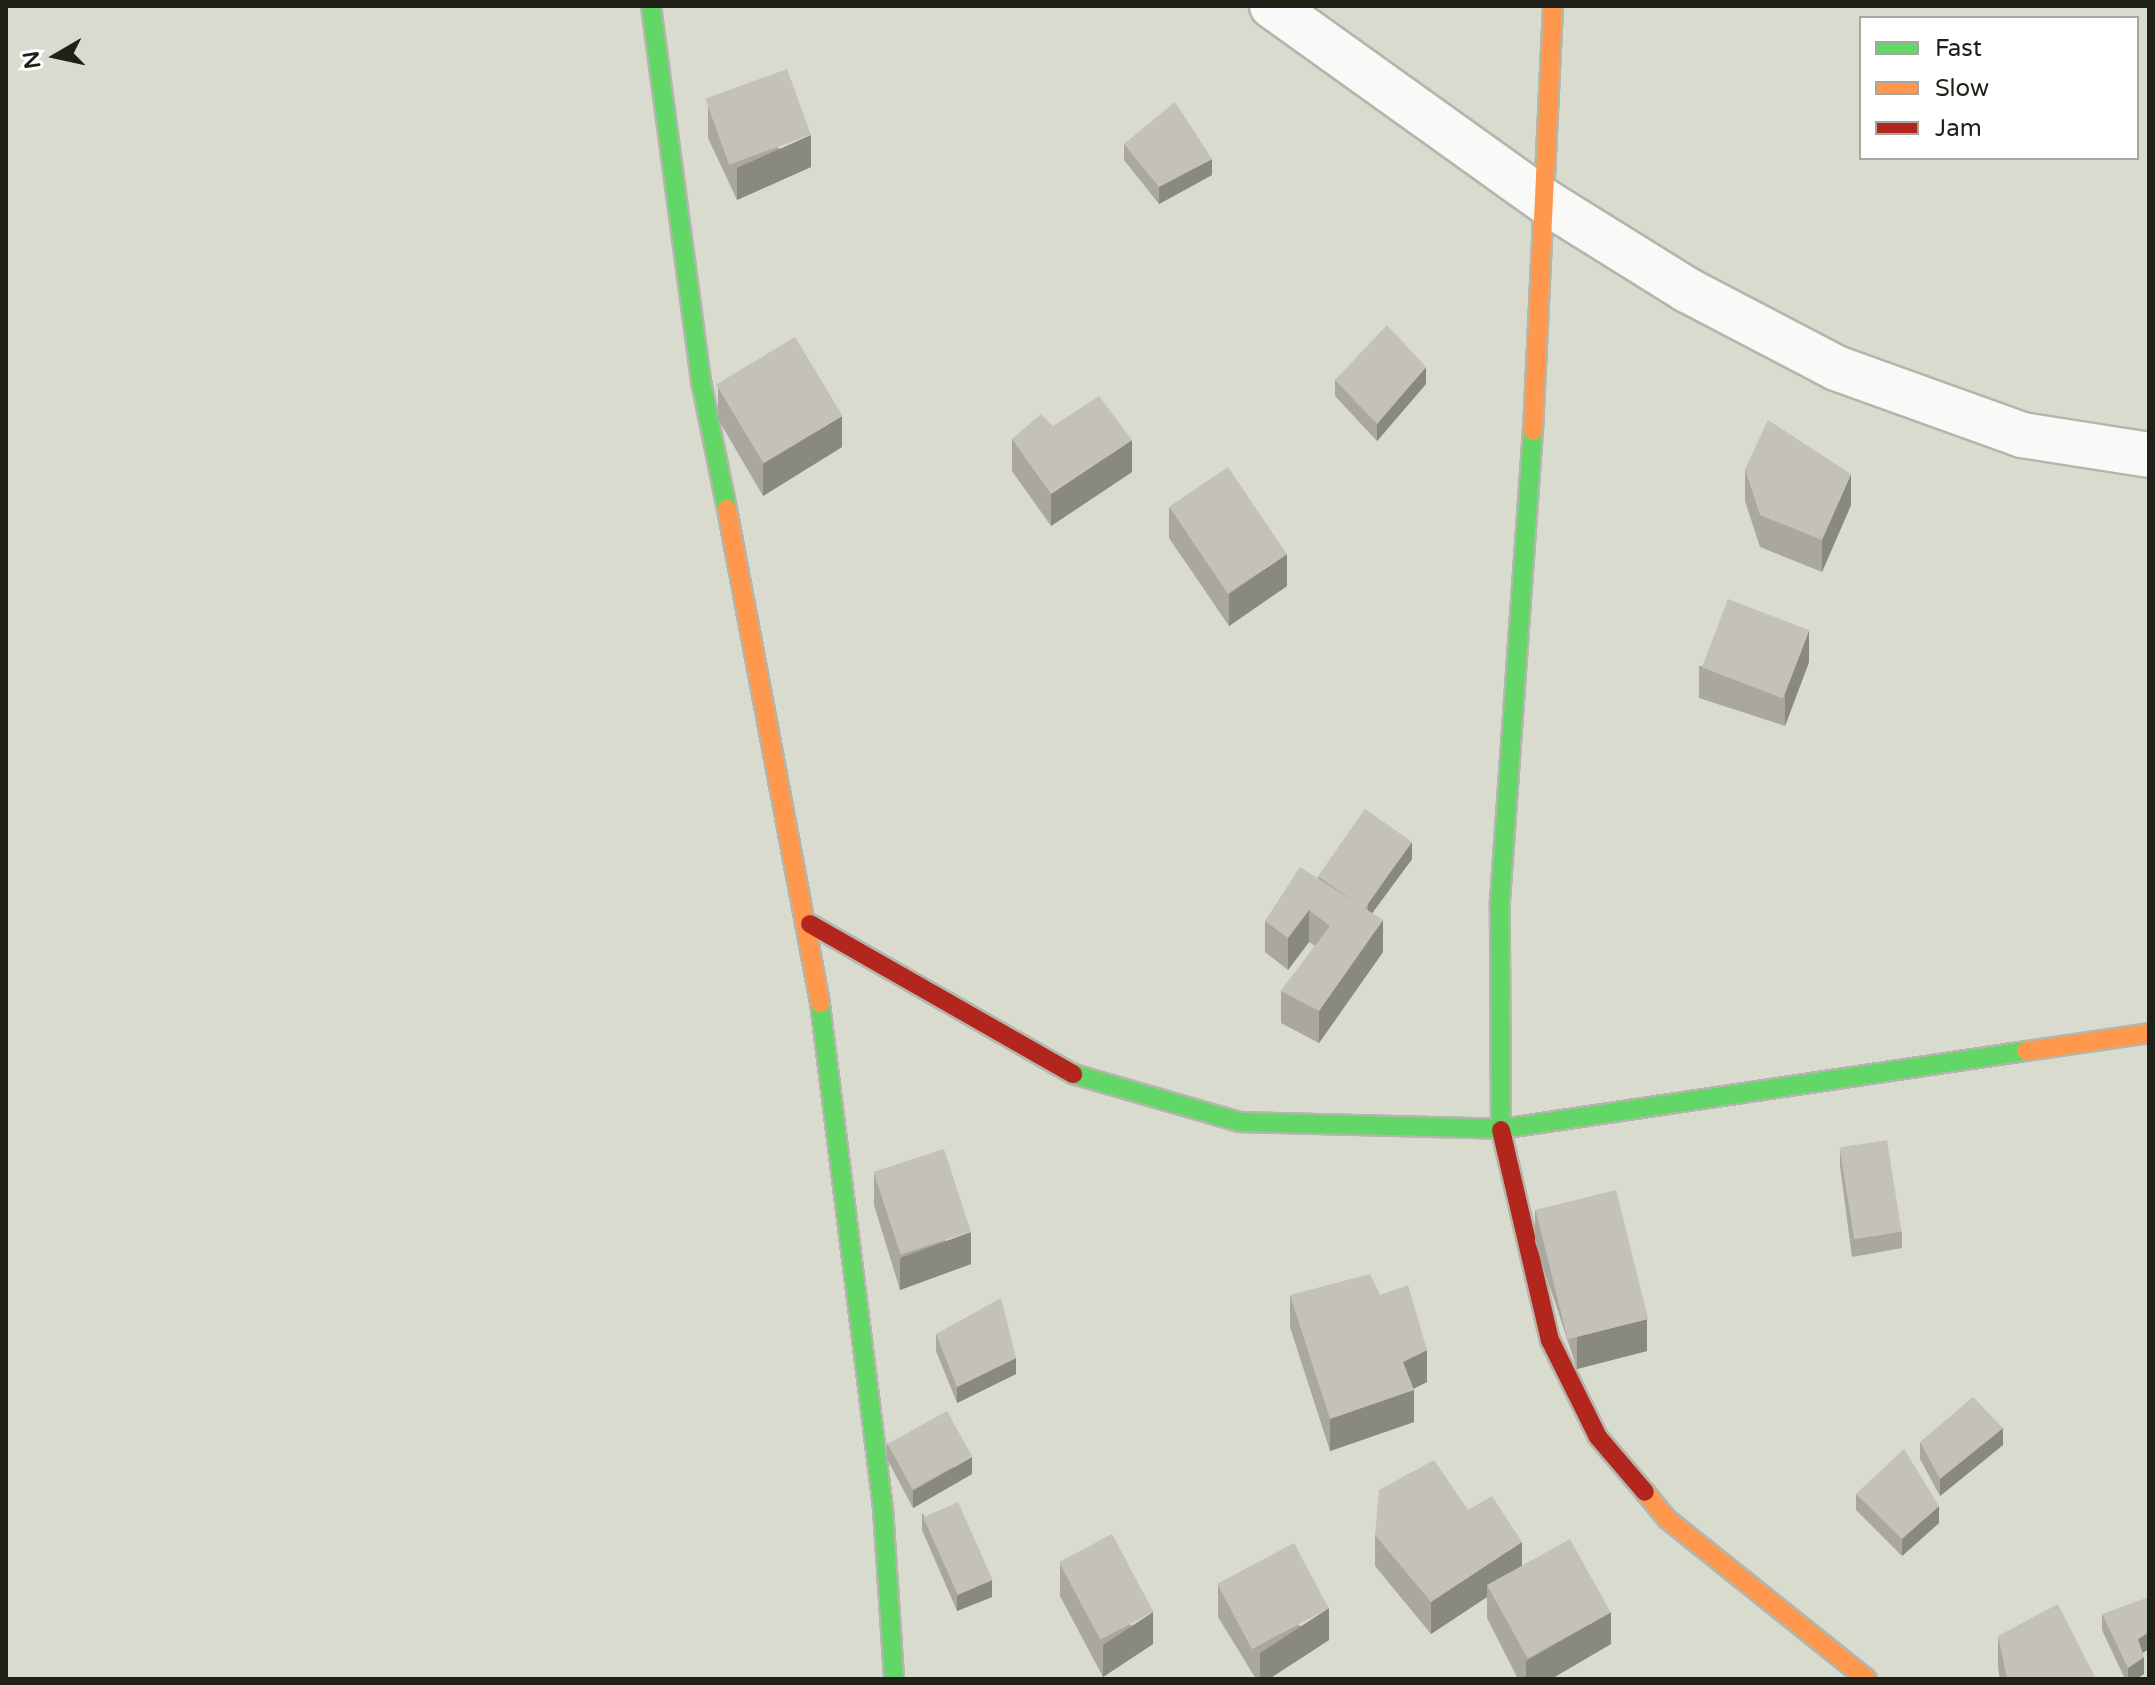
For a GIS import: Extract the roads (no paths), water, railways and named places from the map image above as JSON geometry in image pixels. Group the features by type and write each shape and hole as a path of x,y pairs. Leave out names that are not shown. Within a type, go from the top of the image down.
{"street":[{"path":"651,6 702,386 810,924 883,1508 894,1679"},
{"path":"1272,6 1549,204 1687,290 1836,368 2022,435 2149,455"},
{"path":"1553,6 1549,204 1500,901 1501,1129 1550,1340 1598,1437 1667,1519 1867,1679"},
{"path":"810,924 1079,1078 1239,1122 1370,1131 1501,1129 2149,1033"}]}
